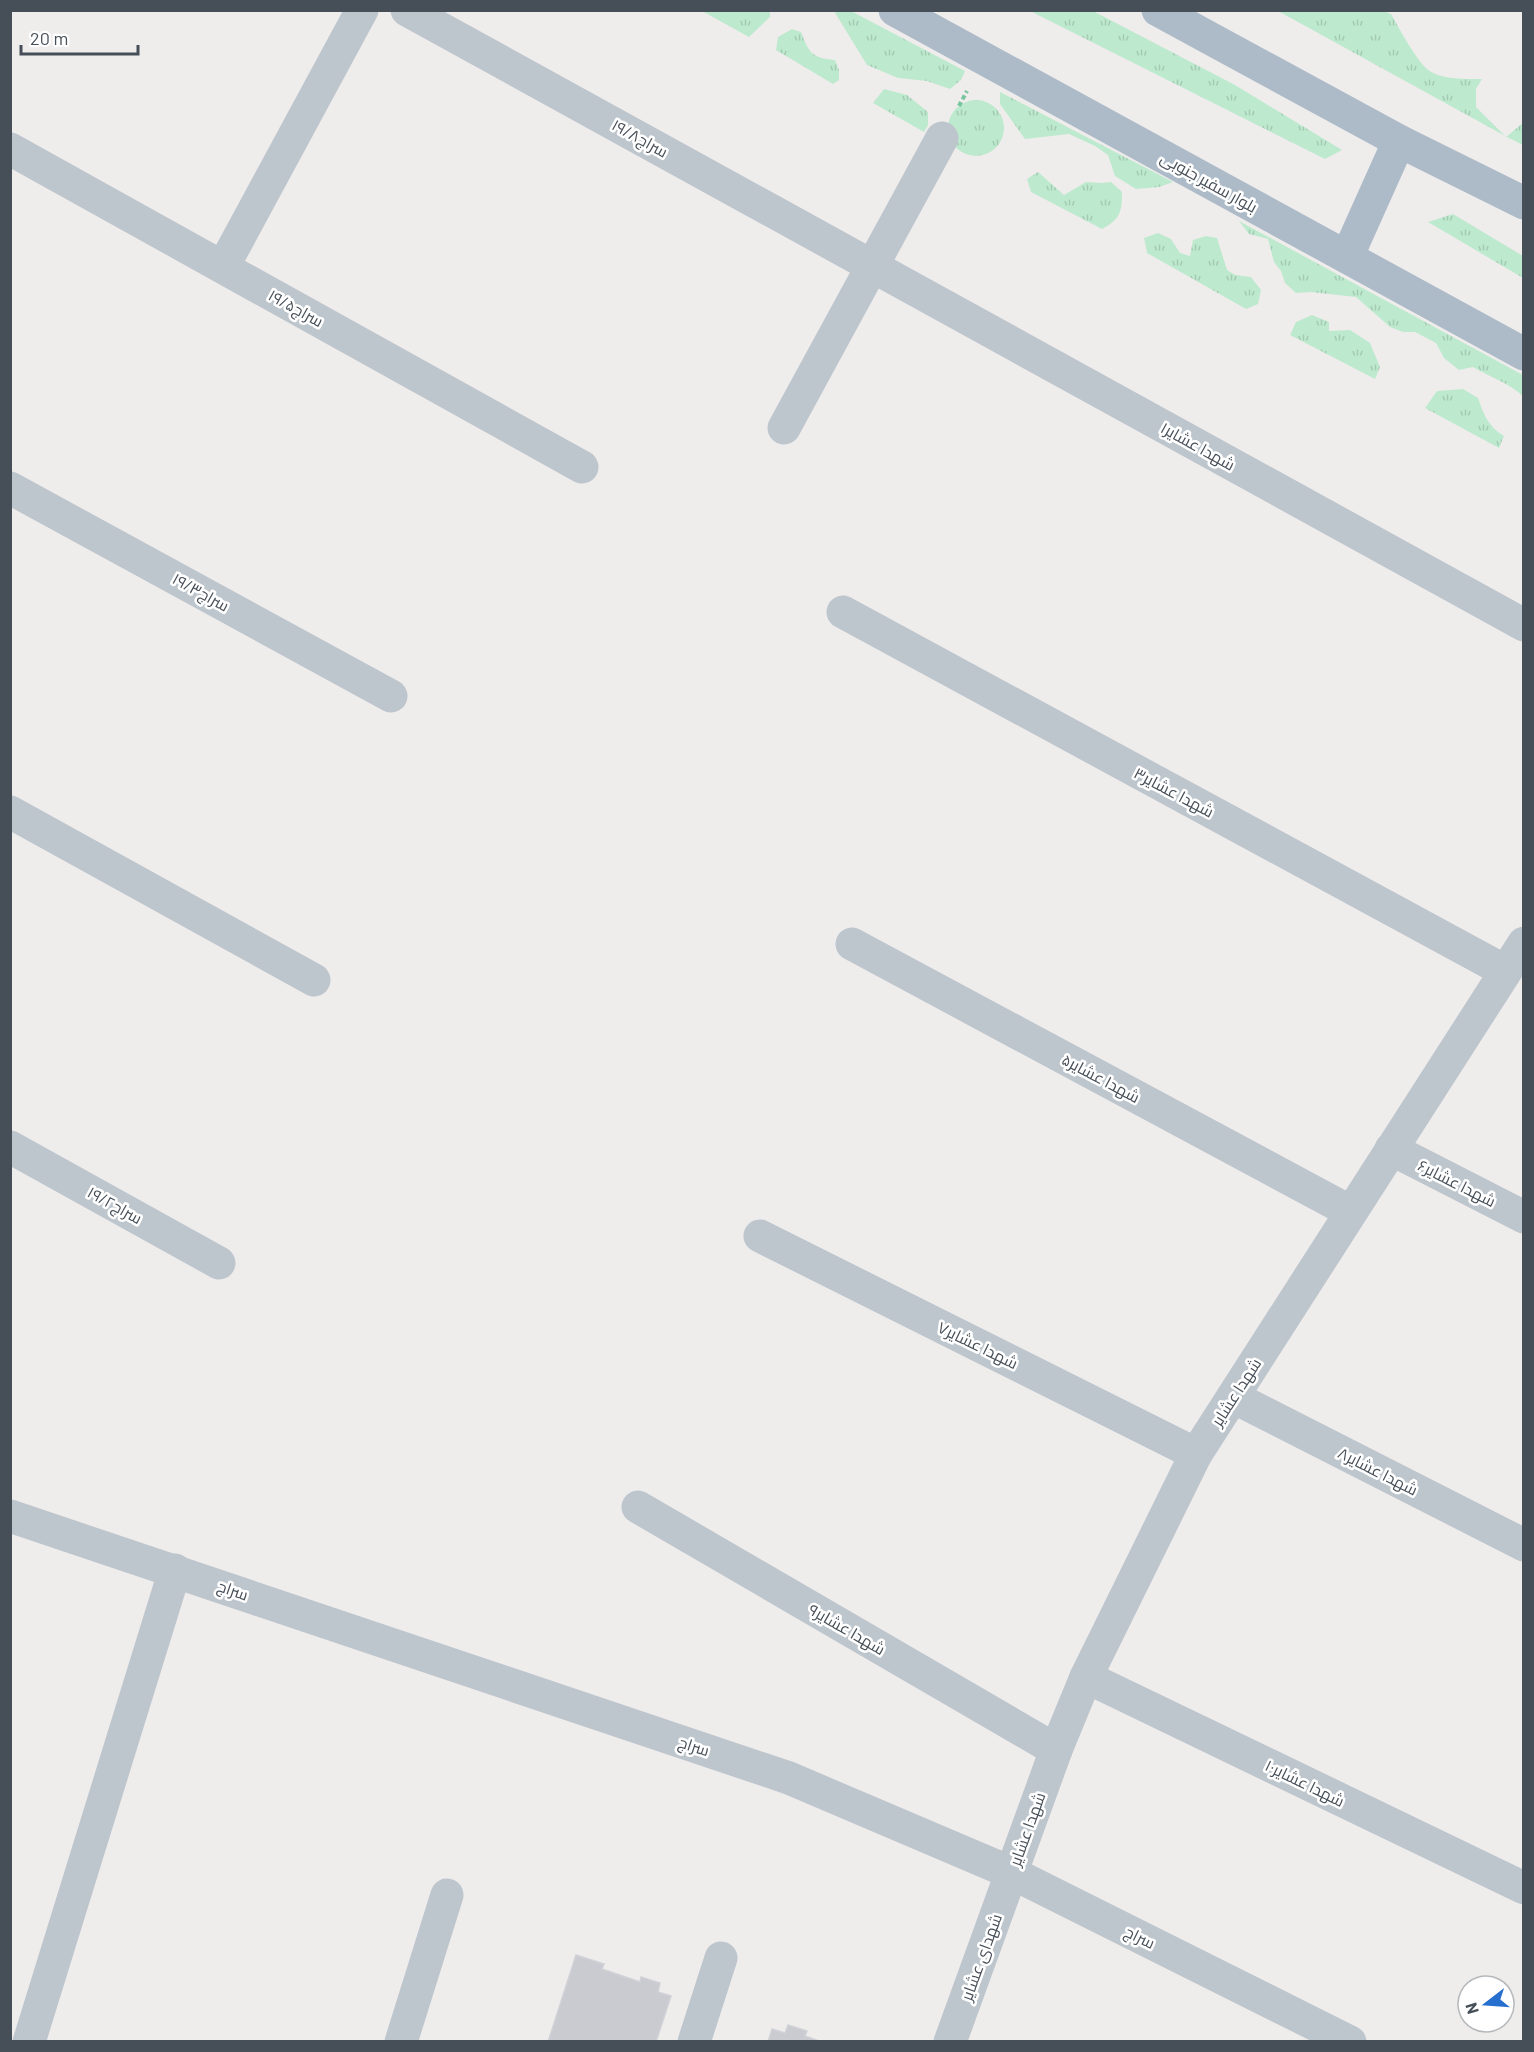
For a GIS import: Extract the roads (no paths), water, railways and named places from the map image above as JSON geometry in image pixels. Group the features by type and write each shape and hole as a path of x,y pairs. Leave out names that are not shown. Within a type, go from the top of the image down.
{"main road":[{"name":"بلوار سفیر جنوبی","path":"895,10 1524,354"},
{"path":"1158,10 1399,141 1524,203"},
{"path":"1347,257 1399,141"}],"street":[{"path":"224,267 362,10"},
{"name":"سراج۱۹/۸","path":"407,10 872,266"},
{"path":"784,428 942,138"},
{"name":"سراج۱۹/۵","path":"10,149 582,467"},
{"name":"شهدا عشایر۱","path":"872,266 1524,625"},
{"name":"سراج۱۹/۳","path":"10,488 391,696"},
{"name":"شهدا عشایر۳","path":"843,612 1505,971"},
{"path":"10,812 314,980"},
{"name":"شهدا عشایر","path":"1012,1873 1056,1750 1086,1677 1196,1454 1524,943"},
{"name":"شهدا عشایر۵","path":"852,944 1351,1212"},
{"name":"سراج۱۹/۲","path":"10,1147 219,1263"},
{"name":"شهدا عشایر۶","path":"1391,1149 1524,1217"},
{"name":"شهدا عشایر۷","path":"760,1236 1196,1454"},
{"name":"شهدا عشایر۸","path":"1233,1397 1524,1545"},
{"name":"شهدا عشایر۹","path":"638,1507 1056,1750"},
{"name":"سراج","path":"10,1516 789,1778 1012,1873 1348,2041"},
{"path":"29,2042 175,1570"},
{"name":"شهدا عشایر۱۰","path":"1086,1677 1524,1888"},
{"name":"شهدای عشایر","path":"950,2042 1012,1873"},
{"path":"401,2042 447,1895"},
{"path":"694,2042 721,1958"}]}
